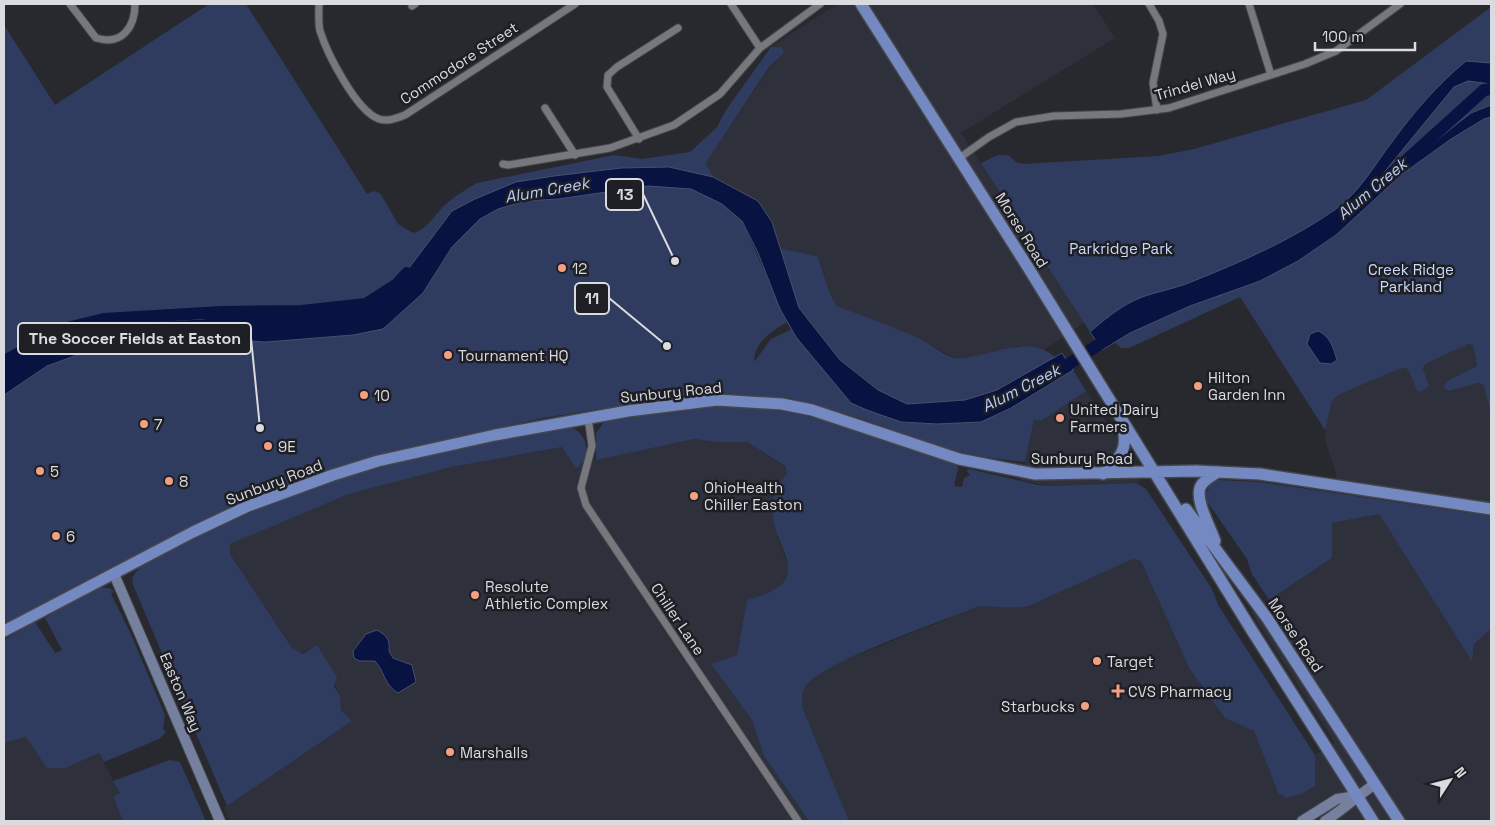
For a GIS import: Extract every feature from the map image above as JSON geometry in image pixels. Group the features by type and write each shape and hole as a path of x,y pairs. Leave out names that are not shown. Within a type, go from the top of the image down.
{"main road":[{"name":"Morse Road","path":"860,4 1100,382 1251,629 1373,821"},
{"name":"Sunbury Road","path":"4,631 223,518 333,475 443,445 588,418 717,400 782,404 812,410 977,463 1035,474 1218,472 1260,474 1305,479 1491,509"},
{"path":"1103,474 1118,461 1124,451 1126,437 1119,413"},
{"path":"1218,472 1202,484 1198,492 1198,500 1207,516 1218,550"},
{"name":"Morse Road","path":"1157,473 1218,550 1267,618 1399,821"},
{"name":"Easton Way","path":"114,574 220,821"},
{"path":"1325,821 1344,809 1357,796 1375,784"},
{"path":"1302,821 1337,799 1357,796"}],"street":[{"path":"70,4 92,34 102,39 116,39 131,26 135,15 135,4"},
{"name":"Commodore Street","path":"319,4 320,30 334,62 359,102 368,112 380,119 393,120 405,115 575,4"},
{"path":"730,4 760,48"},
{"path":"806,4 811,12"},
{"path":"503,164 508,165 575,155 610,148 674,125 720,94 760,48 820,4"},
{"path":"1149,4 1159,21 1162,34 1153,83 1157,110"},
{"path":"1249,4 1271,75"},
{"name":"Trindel Way","path":"958,159 989,137 1016,122 1054,116 1121,114 1157,110 1271,75 1336,51 1400,4"},
{"path":"639,138 607,87 607,79 617,67 678,28"},
{"path":"544,108 575,155"},
{"name":"Chiller Lane","path":"588,418 592,446 581,488 586,505 798,821"}],"shaded area":[{"path":"837,4 1093,4 1115,38 961,133 1085,322 1045,349 1016,346 973,358 952,357 921,340 837,306 830,296 823,269 817,256 778,248 772,222 758,202 713,177 706,163 770,67 783,54 778,46 771,47"},
{"path":"1467,344 1473,345 1477,366 1449,391 1479,383 1484,385 1486,390 1491,416 1491,516 1336,493 1336,473 1326,443 1325,430 1332,401 1338,395 1399,369 1406,368 1409,371 1417,391 1429,386 1423,367 1425,364"},
{"path":"1086,391 1143,477 1137,483 1053,486 1021,481 1034,420 1041,421"},
{"path":"694,439 716,442 747,442 784,466 787,473 775,492 777,536 790,570 788,579 770,594 747,600 737,655 711,664 752,720 764,756 809,821 803,821 641,578 633,584 792,821 230,821 224,808 352,721 341,710 340,696 317,645 302,654 292,648 230,554 229,544 349,494 452,467 562,447 576,469 583,462"},
{"path":"1379,514 1472,660 1474,644 1491,629 1491,821 849,821 803,709 801,696 805,686 816,675 845,660 977,607 992,605 1017,608 1029,606 1133,559 1141,561 1189,668 1225,718 1254,731 1278,793 1315,786 1315,755 1335,743 1251,612 1332,558 1332,523"},
{"path":"26,737 67,768 99,753 120,794 113,798 123,821 4,821 4,743"}],"green space":[{"path":"209,4 246,4 367,194 373,191 380,193 398,224 413,233 427,225 441,209 477,183 614,155 642,159 690,152 717,127 726,110 771,47 782,47 784,53 769,67 706,163 713,177 669,167 621,168 516,182 452,211 397,284 366,304 302,311 222,312 204,319 140,322 104,319 67,328 4,361 4,25 55,105"},
{"name":"Parkridge Park","path":"1491,7 1491,105 1471,113 1355,207 1117,328 1090,332 981,163 998,155 1008,155 1016,162 1023,164 1158,156 1194,149 1366,100"},
{"name":"Creek Ridge Parkland","path":"1491,117 1491,416 1484,385 1478,383 1449,391 1444,386 1449,380 1477,366 1473,345 1468,344 1425,364 1423,368 1429,386 1420,392 1417,391 1406,368 1399,369 1338,395 1332,401 1325,430 1240,297 1129,348 1121,348 1114,342 1190,306 1260,281 1298,261 1336,235 1401,175 1451,139 1484,119"},
{"path":"648,186 691,189 722,204 742,221 787,322 765,338 757,348 754,362 771,339 792,329 851,403 901,422 937,424 981,422 1011,408 1073,370 1086,391 1041,421 1034,420 1025,462 976,456 948,449 860,418 789,398 717,393 687,395 543,418 373,456 261,496 204,520 63,592 4,626 4,395 47,366 110,343 140,347 177,347 211,339 266,342 353,335 439,269 452,247 480,219 498,209 525,201 558,199"},
{"path":"778,248 817,256 830,294 837,306 912,335 947,355 956,358 969,357 1007,348 1032,347 1044,350 1055,357 997,390 965,400 907,404 878,390 840,360 799,308"},
{"path":"714,404 787,408 792,412 850,428 956,465 958,468 954,486 962,487 964,478 970,475 967,471 969,469 1038,485 1137,483 1146,489 1212,589 1218,605 1315,755 1315,786 1301,794 1286,798 1278,793 1254,731 1225,718 1189,668 1141,561 1133,559 1029,606 1016,608 977,607 884,643 833,666 815,677 805,687 802,698 803,709 849,821 809,821 764,756 752,720 711,664 737,655 747,600 772,591 784,581 788,570 786,557 775,528 772,511 776,490 787,473 785,466 747,442 716,442 694,439 596,460 596,433 604,422"},
{"path":"568,427 580,433 586,445 585,458 576,469 562,447 452,467 349,494 230,544 230,554 292,648 303,654 317,645 337,677 334,686 340,696 341,710 352,721 227,806 133,585 133,578 136,572 159,555 242,516 332,480 394,460 443,448"},
{"path":"1218,480 1259,482 1491,516 1491,629 1474,644 1472,661 1379,514 1332,523 1332,558 1269,600 1252,574 1247,559 1206,500 1206,493 1209,488 1206,484"},
{"path":"97,588 109,588 114,591 111,594 130,632 165,715 163,729 166,732 159,739 104,762 99,753 66,768 47,768 26,737 4,743 4,640 35,622 55,653 62,650 45,618"},
{"path":"170,760 180,762 206,821 123,821 113,797 120,793 113,781"}],"water":[{"path":"1466,61 1491,63 1491,84 1468,81 1454,87 1377,181 1384,183 1471,113 1491,105 1491,117 1484,119 1451,139 1401,175 1336,235 1298,261 1260,281 1190,306 1130,333 1102,350 1090,332 1127,304 1147,295 1191,282 1247,258 1302,231 1345,202 1360,186 1426,99"},
{"path":"669,167 713,177 758,201 772,222 799,308 840,360 878,390 907,404 965,400 997,390 1062,353 1073,370 1011,408 981,422 937,424 901,422 867,410 851,403 796,337 780,309 758,253 742,221 722,204 691,189 648,186 558,199 525,201 498,209 480,219 452,247 423,293 383,329 353,335 266,342 211,339 177,347 140,347 110,343 47,366 4,395 4,361 67,328 104,319 140,322 204,319 222,312 302,311 366,304 397,284 452,211 475,199 516,182 621,168"},
{"path":"1318,331 1328,339 1332,346 1337,360 1331,364 1320,363 1307,344 1310,334"},
{"path":"377,630 387,638 389,651 393,658 412,665 416,682 398,693 387,682 375,661 359,661 354,658 353,651 366,634"}],"waterway":[{"name":"Alum Creek","path":"1369,194 1484,90 1491,89"},
{"name":"Alum Creek","path":"4,361 67,328 104,319 222,312 302,311 366,304 397,284 407,273"},
{"name":"Alum Creek","path":"1055,373 1112,336"}],"place":[{"name":"13","path":"675,261"},
{"name":"12","path":"562,268"},
{"name":"11","path":"667,346"},
{"name":"Tournament HQ","path":"448,355"},
{"name":"Hilton Garden Inn","path":"1198,386"},
{"name":"10","path":"364,395"},
{"name":"United Dairy Farmers","path":"1060,418"},
{"name":"7","path":"144,424"},
{"name":"The Soccer Fields at Easton","path":"260,428"},
{"name":"9E","path":"268,446"},
{"name":"5","path":"40,471"},
{"name":"8","path":"169,481"},
{"name":"OhioHealth Chiller Easton","path":"694,496"},
{"name":"6","path":"56,536"},
{"name":"Resolute Athletic Complex","path":"475,595"},
{"name":"Target","path":"1097,661"},
{"name":"CVS Pharmacy","path":"1118,691"},
{"name":"Starbucks","path":"1085,706"},
{"name":"Marshalls","path":"450,752"}]}
